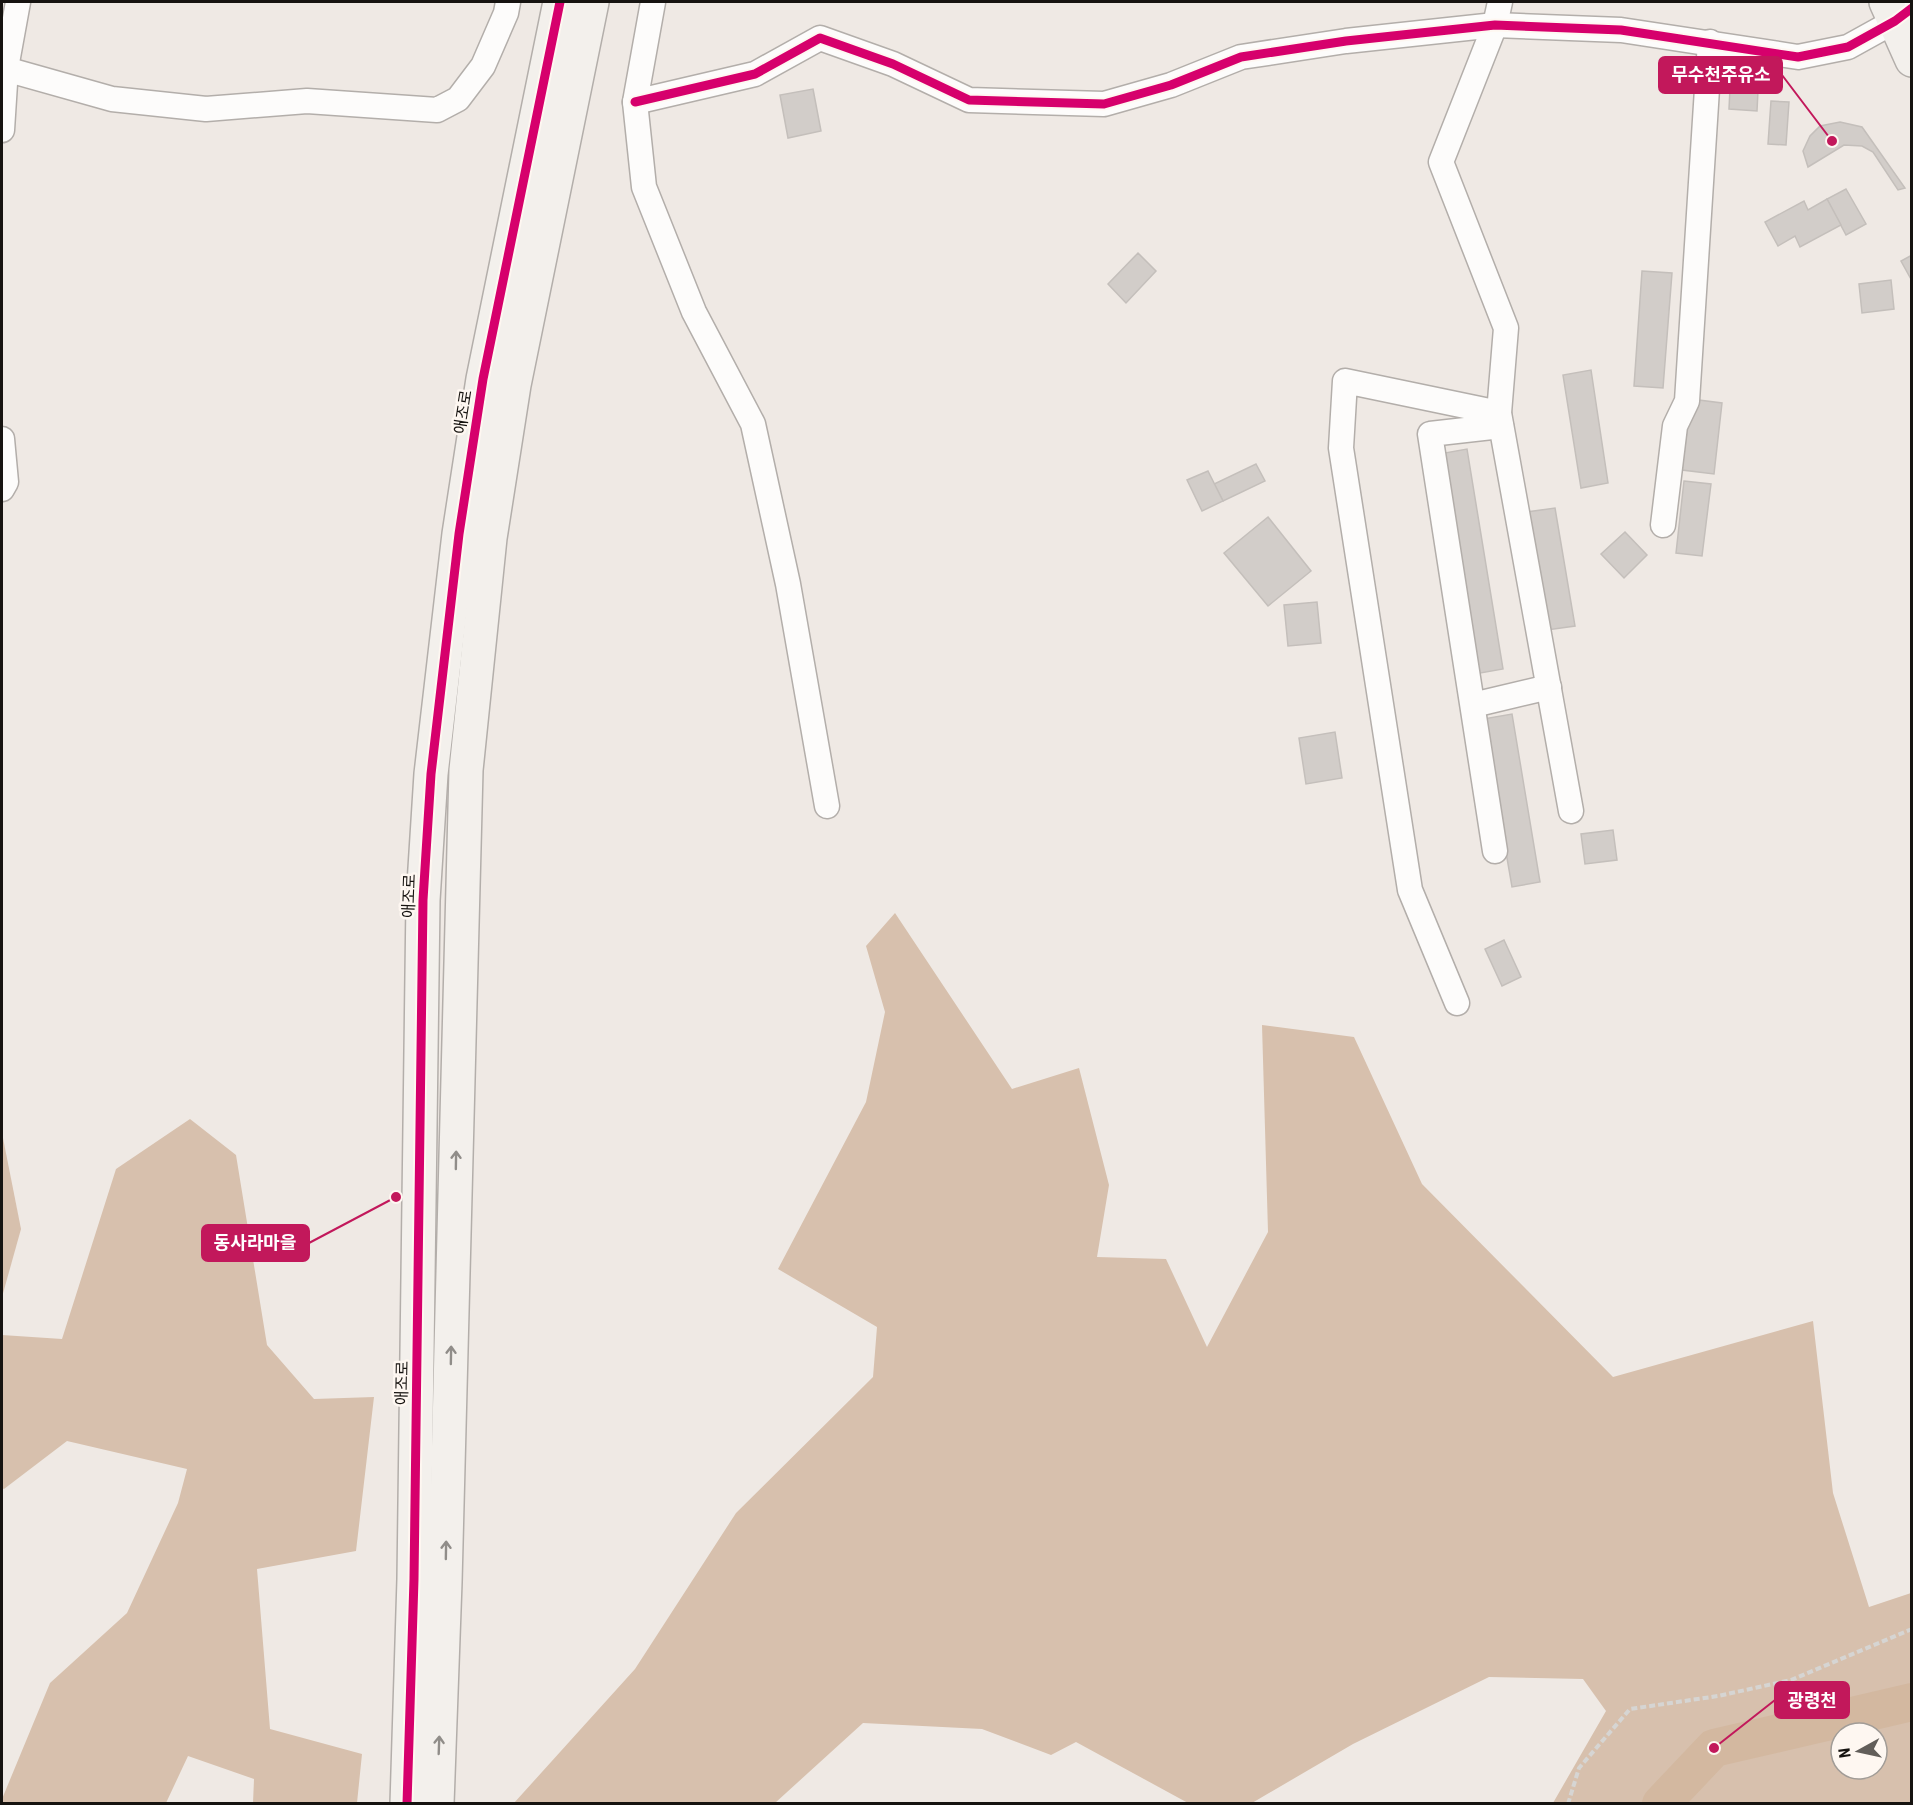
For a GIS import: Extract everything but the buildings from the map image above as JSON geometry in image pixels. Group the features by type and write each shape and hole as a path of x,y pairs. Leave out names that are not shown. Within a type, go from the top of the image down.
{"street":[{"path":"2,130 4,68 18,2"},
{"path":"4,68 112,99 206,109 307,101 437,111 458,99 483,66 506,13 508,2"},
{"name":"애조로","path":"407,1803 414,1580 423,900 431,774 459,534 483,379 560,2"},
{"path":"437,1803 466,771 490,538 514,385 592,2"},
{"path":"653,2 635,102 644,187 694,312 753,424 788,584 827,806"},
{"path":"635,102 755,75 820,38 893,64 969,100 1104,104 1172,85 1241,57 1346,41 1498,13 1710,42 1798,57 1848,47 1898,10 1911,60"},
{"path":"1498,13 1441,162 1506,328 1500,419 1571,811"},
{"path":"1663,525 1675,426 1687,401 1710,42"},
{"path":"1457,1003 1410,890 1341,448 1345,381 1500,419"},
{"path":"1496,851 1430,434 1500,419"},
{"path":"2,439 6,482 2,489"},
{"path":"1473,705 1549,687"}],"path":[{"path":"1568,1803 1579,1768 1630,1708 1718,1696 1791,1680 1911,1629"}],"shaded area":[{"path":"895,913 1012,1089 1079,1068 1109,1185 1097,1257 1166,1259 1207,1347 1268,1232 1262,1025 1354,1037 1422,1184 1613,1377 1813,1321 1833,1493 1869,1607 1911,1593 1911,1803 1553,1803 1606,1711 1583,1679 1489,1677 1353,1744 1252,1803 1188,1803 1076,1742 1051,1755 982,1729 863,1723 775,1803 514,1803 635,1669 736,1513 873,1377 877,1327 778,1269 866,1102 885,1012 866,946"},
{"path":"190,1119 236,1155 267,1345 314,1399 374,1397 356,1551 257,1569 270,1729 362,1754 357,1803 253,1803 254,1779 188,1756 166,1803 2,1803 50,1683 127,1613 178,1503 187,1469 67,1441 4,1489 2,1488 2,1335 62,1339 116,1169"},
{"path":"2,1133 21,1229 2,1297"}],"waterway":[{"path":"1661,1804 1714,1748 1912,1702"}],"cycle path":[{"path":"407,1804 414,1579 423,900 431,774 459,534 483,379 560,2"},
{"path":"635,102 755,74 820,38 893,64 969,100 1104,104 1171,85 1241,57 1346,41 1495,25 1621,30 1798,57 1848,47 1895,21 1912,8"}],"place":[{"name":"무수천주유소","path":"1832,141"},
{"name":"동사라마을","path":"396,1197"},
{"name":"광령천","path":"1714,1748"}]}
